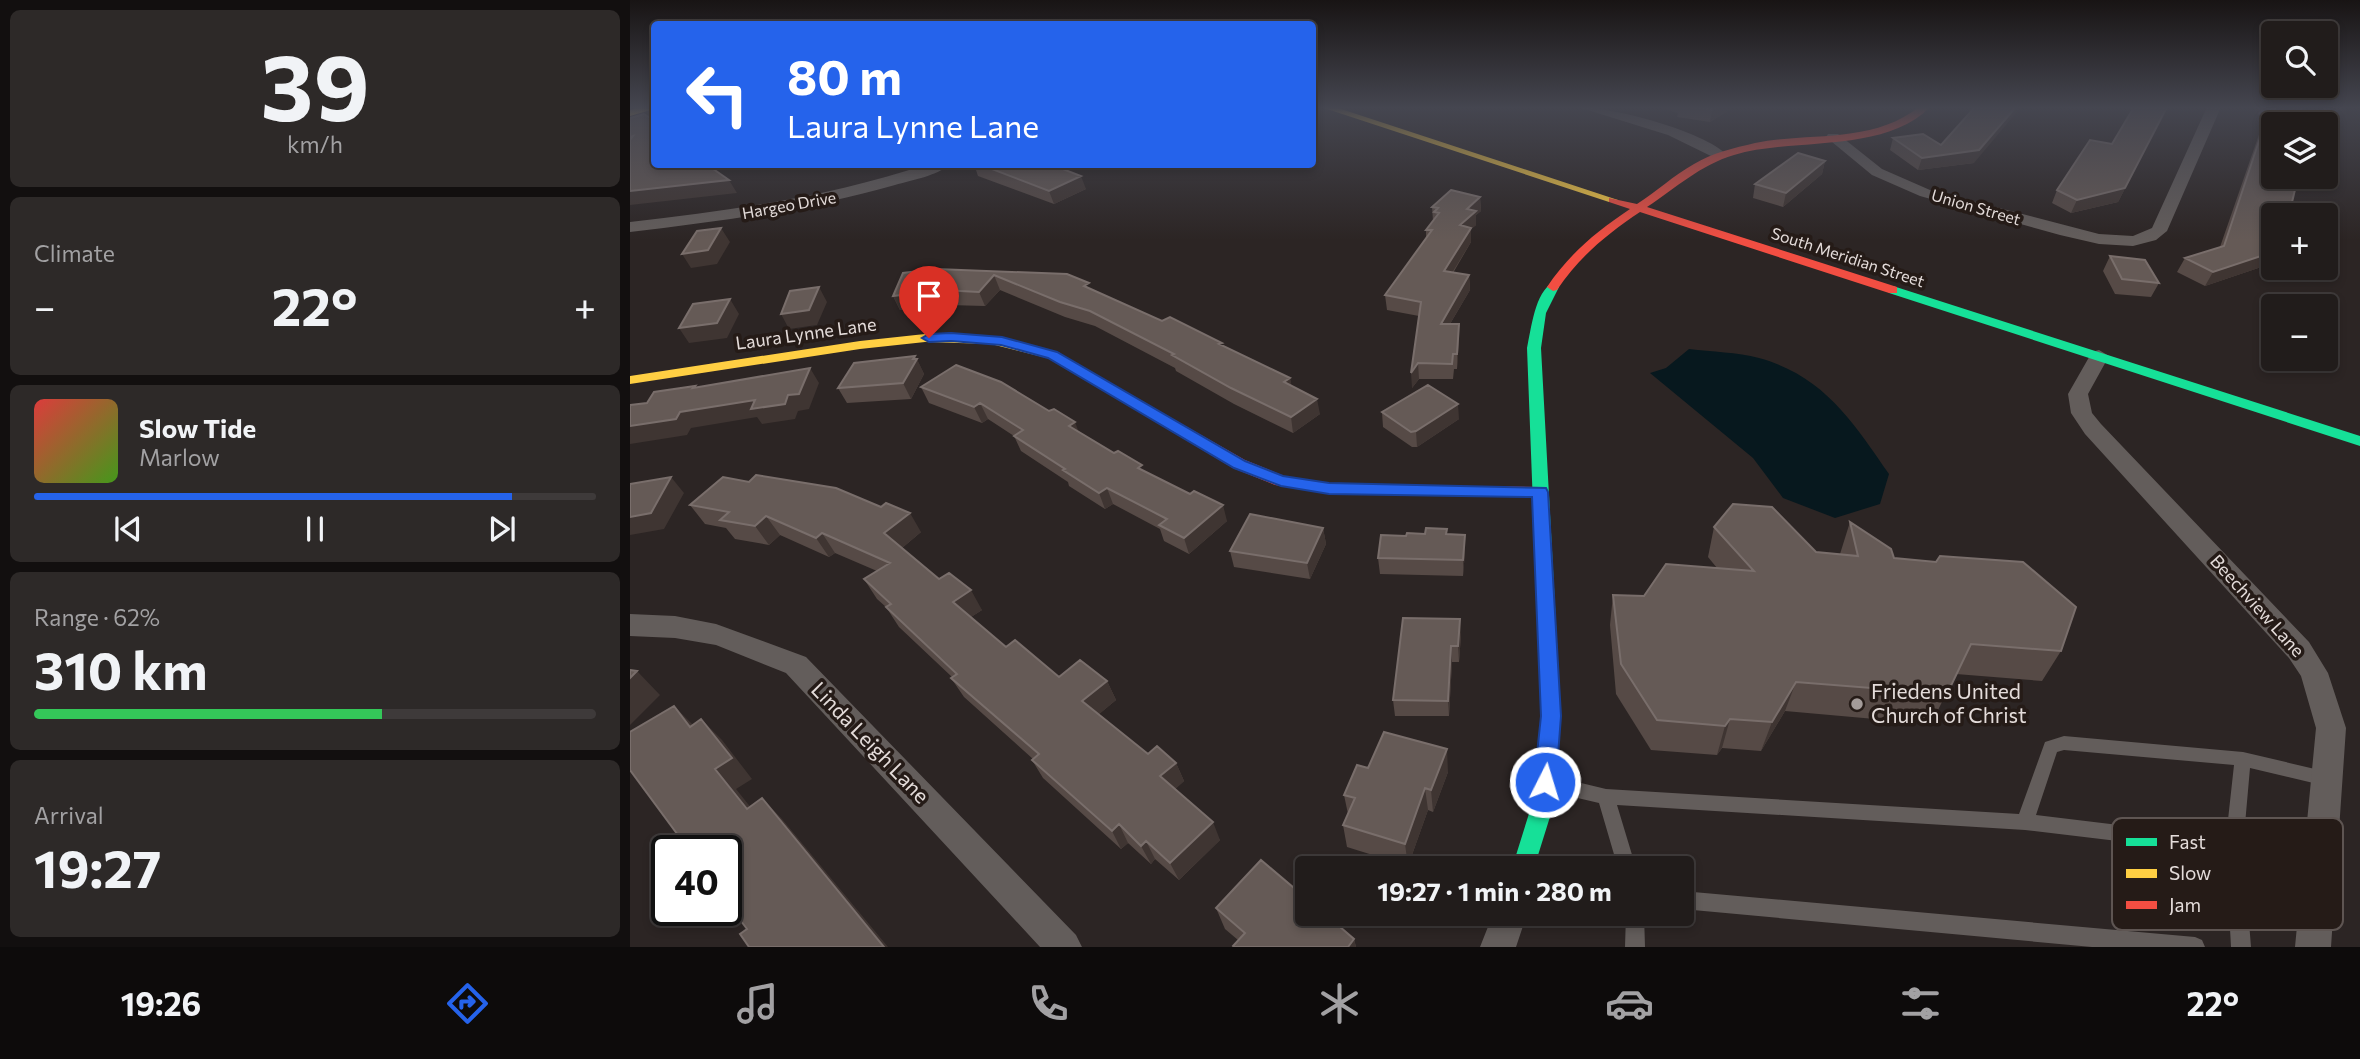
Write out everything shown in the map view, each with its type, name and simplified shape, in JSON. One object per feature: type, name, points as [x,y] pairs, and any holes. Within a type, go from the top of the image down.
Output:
[{"type":"street","name":"South Meridian Street","points":[[1463,151],[2360,441]]},
{"type":"street","points":[[1712,151],[1720,155]]},
{"type":"street","points":[[1527,856],[1543,804],[1551,716],[1534,348],[1540,313],[1563,269],[1593,241],[1704,162],[1736,151]]},
{"type":"street","name":"Union Street","points":[[1850,151],[1877,172],[1925,193],[2066,232],[2099,239],[2133,241],[2150,237],[2159,231],[2194,151]]},
{"type":"street","name":"Hargeo Drive","points":[[630,227],[804,204],[861,191],[931,168]]},
{"type":"street","name":"Laura Lynne Lane","points":[[630,380],[884,341],[951,337],[1002,341],[1053,355],[1239,464],[1281,481],[1329,489],[1540,492]]},
{"type":"street","name":"Beechview Lane","points":[[2099,356],[2078,394],[2082,413],[2102,439],[2299,650],[2314,673],[2331,728],[2324,818]]},
{"type":"street","name":"Linda Leigh Lane","points":[[630,625],[708,631],[744,641],[796,665],[1064,947]]},
{"type":"street","points":[[1498,947],[1506,926]]},
{"type":"lane","points":[[2025,822],[2051,747],[2064,743],[2243,759],[2327,779]]},
{"type":"lane","points":[[2237,818],[2243,759]]},
{"type":"lane","points":[[1545,782],[1606,797],[2025,822],[2112,832]]},
{"type":"lane","points":[[1606,797],[1623,856]]},
{"type":"lane","points":[[1694,901],[2195,947]]},
{"type":"lane","points":[[1635,926],[1635,947]]},
{"type":"shaded area","points":[[1689,349],[1759,358],[1802,376],[1819,389],[1835,403],[1863,436],[1889,474],[1880,504],[1835,518],[1783,498],[1753,458],[1650,373],[1666,368]]},
{"type":"building","points":[[630,151],[651,151],[651,168],[712,168],[729,180],[630,191]]},
{"type":"building","points":[[1912,151],[1970,151],[1922,158]]},
{"type":"building","points":[[2083,151],[2144,151],[2125,188],[2077,200],[2057,190]]},
{"type":"building","points":[[2256,151],[2261,151],[2261,189],[2295,189],[2292,203],[2261,203],[2261,256],[2213,272],[2185,258],[2224,246]]},
{"type":"building","points":[[1798,153],[1825,161],[1786,193],[1755,184]]},
{"type":"building","points":[[989,168],[1060,168],[1081,176],[1049,191]]},
{"type":"building","points":[[1451,190],[1480,197],[1467,209],[1476,211],[1460,225],[1471,228],[1444,271],[1469,275],[1441,324],[1459,324],[1457,354],[1453,354],[1452,364],[1418,363],[1411,373],[1421,302],[1385,295],[1432,230],[1426,230],[1439,213],[1434,212],[1438,208],[1432,207]]},
{"type":"building","points":[[721,228],[708,250],[682,254],[697,231]]},
{"type":"building","points":[[2110,256],[2145,260],[2159,283],[2122,279]]},
{"type":"building","points":[[936,269],[1067,274],[1089,283],[1084,286],[1162,321],[1170,317],[1222,343],[1219,344],[1290,378],[1284,382],[1317,399],[1291,417],[1231,388],[1172,355],[1174,354],[1090,311],[1060,302],[994,275],[979,292],[941,290],[893,296],[903,273]]},
{"type":"building","points":[[819,287],[809,310],[781,314],[790,291]]},
{"type":"building","points":[[730,299],[717,323],[679,328],[693,304]]},
{"type":"building","points":[[915,356],[913,359],[917,359],[903,383],[838,388],[854,363]]},
{"type":"building","points":[[956,365],[1001,382],[1049,411],[1054,409],[1075,422],[1069,426],[1114,453],[1118,451],[1142,465],[1138,468],[1190,494],[1194,491],[1223,505],[1184,538],[1159,525],[1167,519],[1107,488],[1099,493],[1014,436],[1023,430],[980,403],[974,407],[921,387]]},
{"type":"building","points":[[810,368],[799,394],[788,395],[785,404],[751,409],[755,400],[680,412],[676,419],[630,426],[630,405],[647,403],[654,392]]},
{"type":"building","points":[[1428,385],[1458,404],[1411,432],[1382,412]]},
{"type":"building","points":[[756,475],[836,488],[881,507],[886,503],[910,513],[884,533],[939,579],[949,573],[971,590],[953,602],[1006,647],[1015,640],[1059,677],[1080,660],[1107,681],[1082,701],[1148,754],[1157,746],[1176,763],[1160,776],[1213,822],[1170,863],[1146,841],[1141,846],[1119,824],[1112,831],[1032,760],[1039,754],[951,678],[957,674],[886,607],[891,604],[864,579],[890,563],[822,533],[816,538],[766,516],[755,526],[720,520],[729,512],[690,505],[723,477],[749,482]]},
{"type":"building","points":[[671,477],[651,513],[630,517],[630,484]]},
{"type":"building","points":[[1733,504],[1772,507],[1816,552],[1858,556],[1850,522],[1891,549],[1894,558],[1936,562],[1940,556],[2023,562],[2076,607],[2061,651],[1971,644],[1947,694],[1796,682],[1772,722],[1730,719],[1725,726],[1657,720],[1621,664],[1613,595],[1644,596],[1666,564],[1754,571],[1714,527]]},
{"type":"building","points":[[1250,514],[1323,528],[1307,563],[1230,551]]},
{"type":"building","points":[[1426,528],[1447,529],[1446,534],[1465,535],[1463,560],[1378,558],[1381,535],[1425,534]]},
{"type":"building","points":[[1403,618],[1460,619],[1458,646],[1451,646],[1448,701],[1393,700]]},
{"type":"building","points":[[674,706],[690,727],[701,719],[732,758],[715,769],[747,809],[762,798],[884,947],[749,947],[740,934],[747,929],[742,922],[742,835],[678,835],[630,770],[630,732]]},
{"type":"building","points":[[1384,732],[1447,749],[1431,790],[1425,788],[1405,844],[1343,825],[1355,798],[1344,795],[1357,765],[1368,768]]},
{"type":"building","points":[[1261,860],[1295,889],[1295,926],[1339,926],[1354,939],[1348,947],[1234,947],[1245,933],[1216,908]]},
{"type":"traffic: fast","points":[[1527,856],[1543,804],[1551,716],[1534,348],[1540,313],[1553,287]]},
{"type":"traffic: fast","points":[[1893,290],[2360,441]]},
{"type":"traffic: slow","points":[[1462,151],[1613,200]]},
{"type":"traffic: slow","points":[[630,380],[860,345],[925,338],[991,340],[1055,356]]},
{"type":"traffic: jam","points":[[1553,287],[1574,258],[1601,234],[1688,172],[1705,162],[1738,151]]},
{"type":"traffic: jam","points":[[1613,200],[1893,290]]},
{"type":"traffic: jam","points":[[1055,356],[1239,464],[1281,481],[1329,489],[1540,492]]},
{"type":"place","name":"Friedens United Church of Christ","points":[[1857,704]]},
{"type":"route","points":[[929,338],[1002,341],[1053,355],[1239,464],[1281,481],[1329,489],[1540,492],[1551,716],[1545,782]]}]
